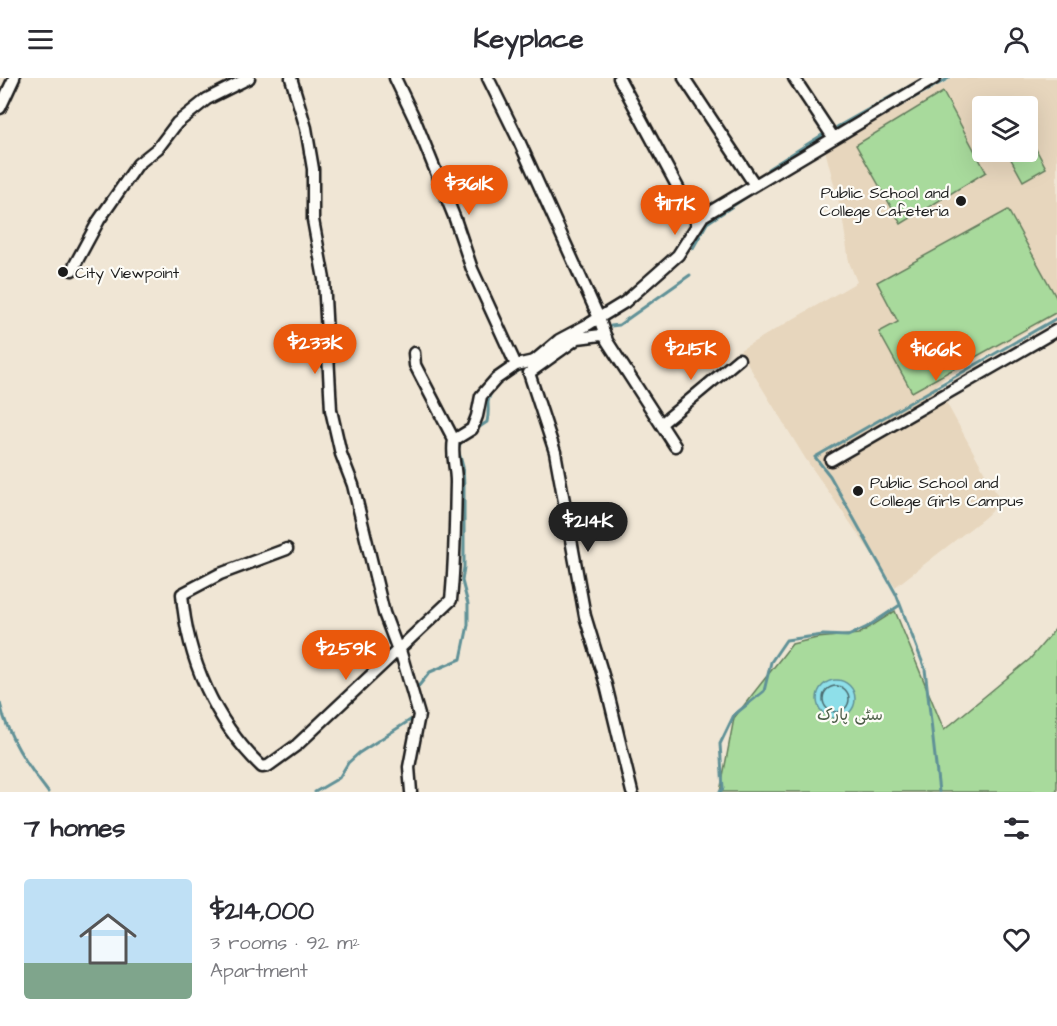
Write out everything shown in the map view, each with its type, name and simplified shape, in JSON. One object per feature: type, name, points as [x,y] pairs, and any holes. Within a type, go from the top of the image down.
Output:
[{"type":"street","points":[[0,108],[14,78]]},
{"type":"street","points":[[72,270],[99,220],[138,164],[158,148],[177,123],[207,99],[249,78]]},
{"type":"street","points":[[291,78],[306,128],[313,169],[313,220],[324,279],[331,410],[341,454],[353,485],[384,613],[400,650],[419,715],[410,767],[411,792]]},
{"type":"street","points":[[395,78],[415,120],[455,219],[472,269],[516,365]]},
{"type":"street","points":[[488,78],[519,141],[606,337],[675,446]]},
{"type":"street","points":[[619,78],[697,223]]},
{"type":"street","points":[[684,78],[754,185]]},
{"type":"street","points":[[794,78],[833,137]]},
{"type":"street","points":[[454,441],[472,429],[481,396],[496,379],[516,365],[534,361],[560,340],[624,302],[678,255],[697,223],[709,212],[935,78]]},
{"type":"street","points":[[831,460],[1057,330]]},
{"type":"street","points":[[606,337],[601,335],[578,338],[529,374],[555,452],[585,616],[606,685],[632,792]]},
{"type":"street","points":[[287,549],[220,574],[182,594],[184,614],[201,680],[246,751],[262,767],[268,766],[297,745],[451,600],[456,496],[456,468],[451,453],[454,441],[416,365],[414,353]]},
{"type":"street","points":[[660,424],[739,359]]},
{"type":"shaded area","points":[[953,78],[1057,78],[1057,314],[936,384],[1001,502],[984,518],[895,587],[805,458],[740,350],[857,282],[849,262],[842,215],[825,150]]},
{"type":"green space","points":[[943,92],[972,146],[972,162],[981,162],[986,172],[901,224],[856,145]]},
{"type":"green space","points":[[1038,153],[1046,168],[1023,181],[1013,162],[1038,162]]},
{"type":"green space","points":[[1008,210],[1057,299],[1057,312],[912,392],[879,332],[898,322],[877,282]]},
{"type":"green space","name":"سٹی پارک","points":[[895,611],[944,730],[1030,659],[1057,627],[1057,792],[720,792],[734,718],[792,644],[817,638],[859,634]]},
{"type":"water","points":[[836,680],[849,686],[855,699],[849,712],[836,718],[823,712],[817,699],[823,686]]},
{"type":"waterway","points":[[837,127],[924,78]]},
{"type":"waterway","points":[[867,124],[949,78]]},
{"type":"waterway","points":[[768,169],[822,135]]},
{"type":"waterway","points":[[693,248],[707,223],[766,184]]},
{"type":"waterway","points":[[611,326],[619,325],[690,275]]},
{"type":"waterway","points":[[939,792],[925,669],[896,594],[830,476],[815,457],[1057,318]]},
{"type":"waterway","points":[[475,430],[487,422],[488,402],[493,390],[502,381],[524,368]]},
{"type":"waterway","points":[[418,695],[417,688],[430,672],[461,659],[468,625],[468,604],[462,581],[464,567],[463,467],[458,449],[461,442],[466,439]]},
{"type":"waterway","points":[[720,792],[723,788],[720,744],[734,715],[764,691],[771,662],[786,640],[823,635],[848,636],[867,627],[900,605]]},
{"type":"waterway","points":[[0,703],[13,739],[48,792]]},
{"type":"waterway","points":[[315,792],[339,778],[348,763],[359,753],[415,717]]},
{"type":"place","name":"Public School and College Cafeteria","points":[[961,201]]},
{"type":"place","name":"City Viewpoint","points":[[63,272]]},
{"type":"place","name":"Public School and College Girls Campus","points":[[858,491]]}]
